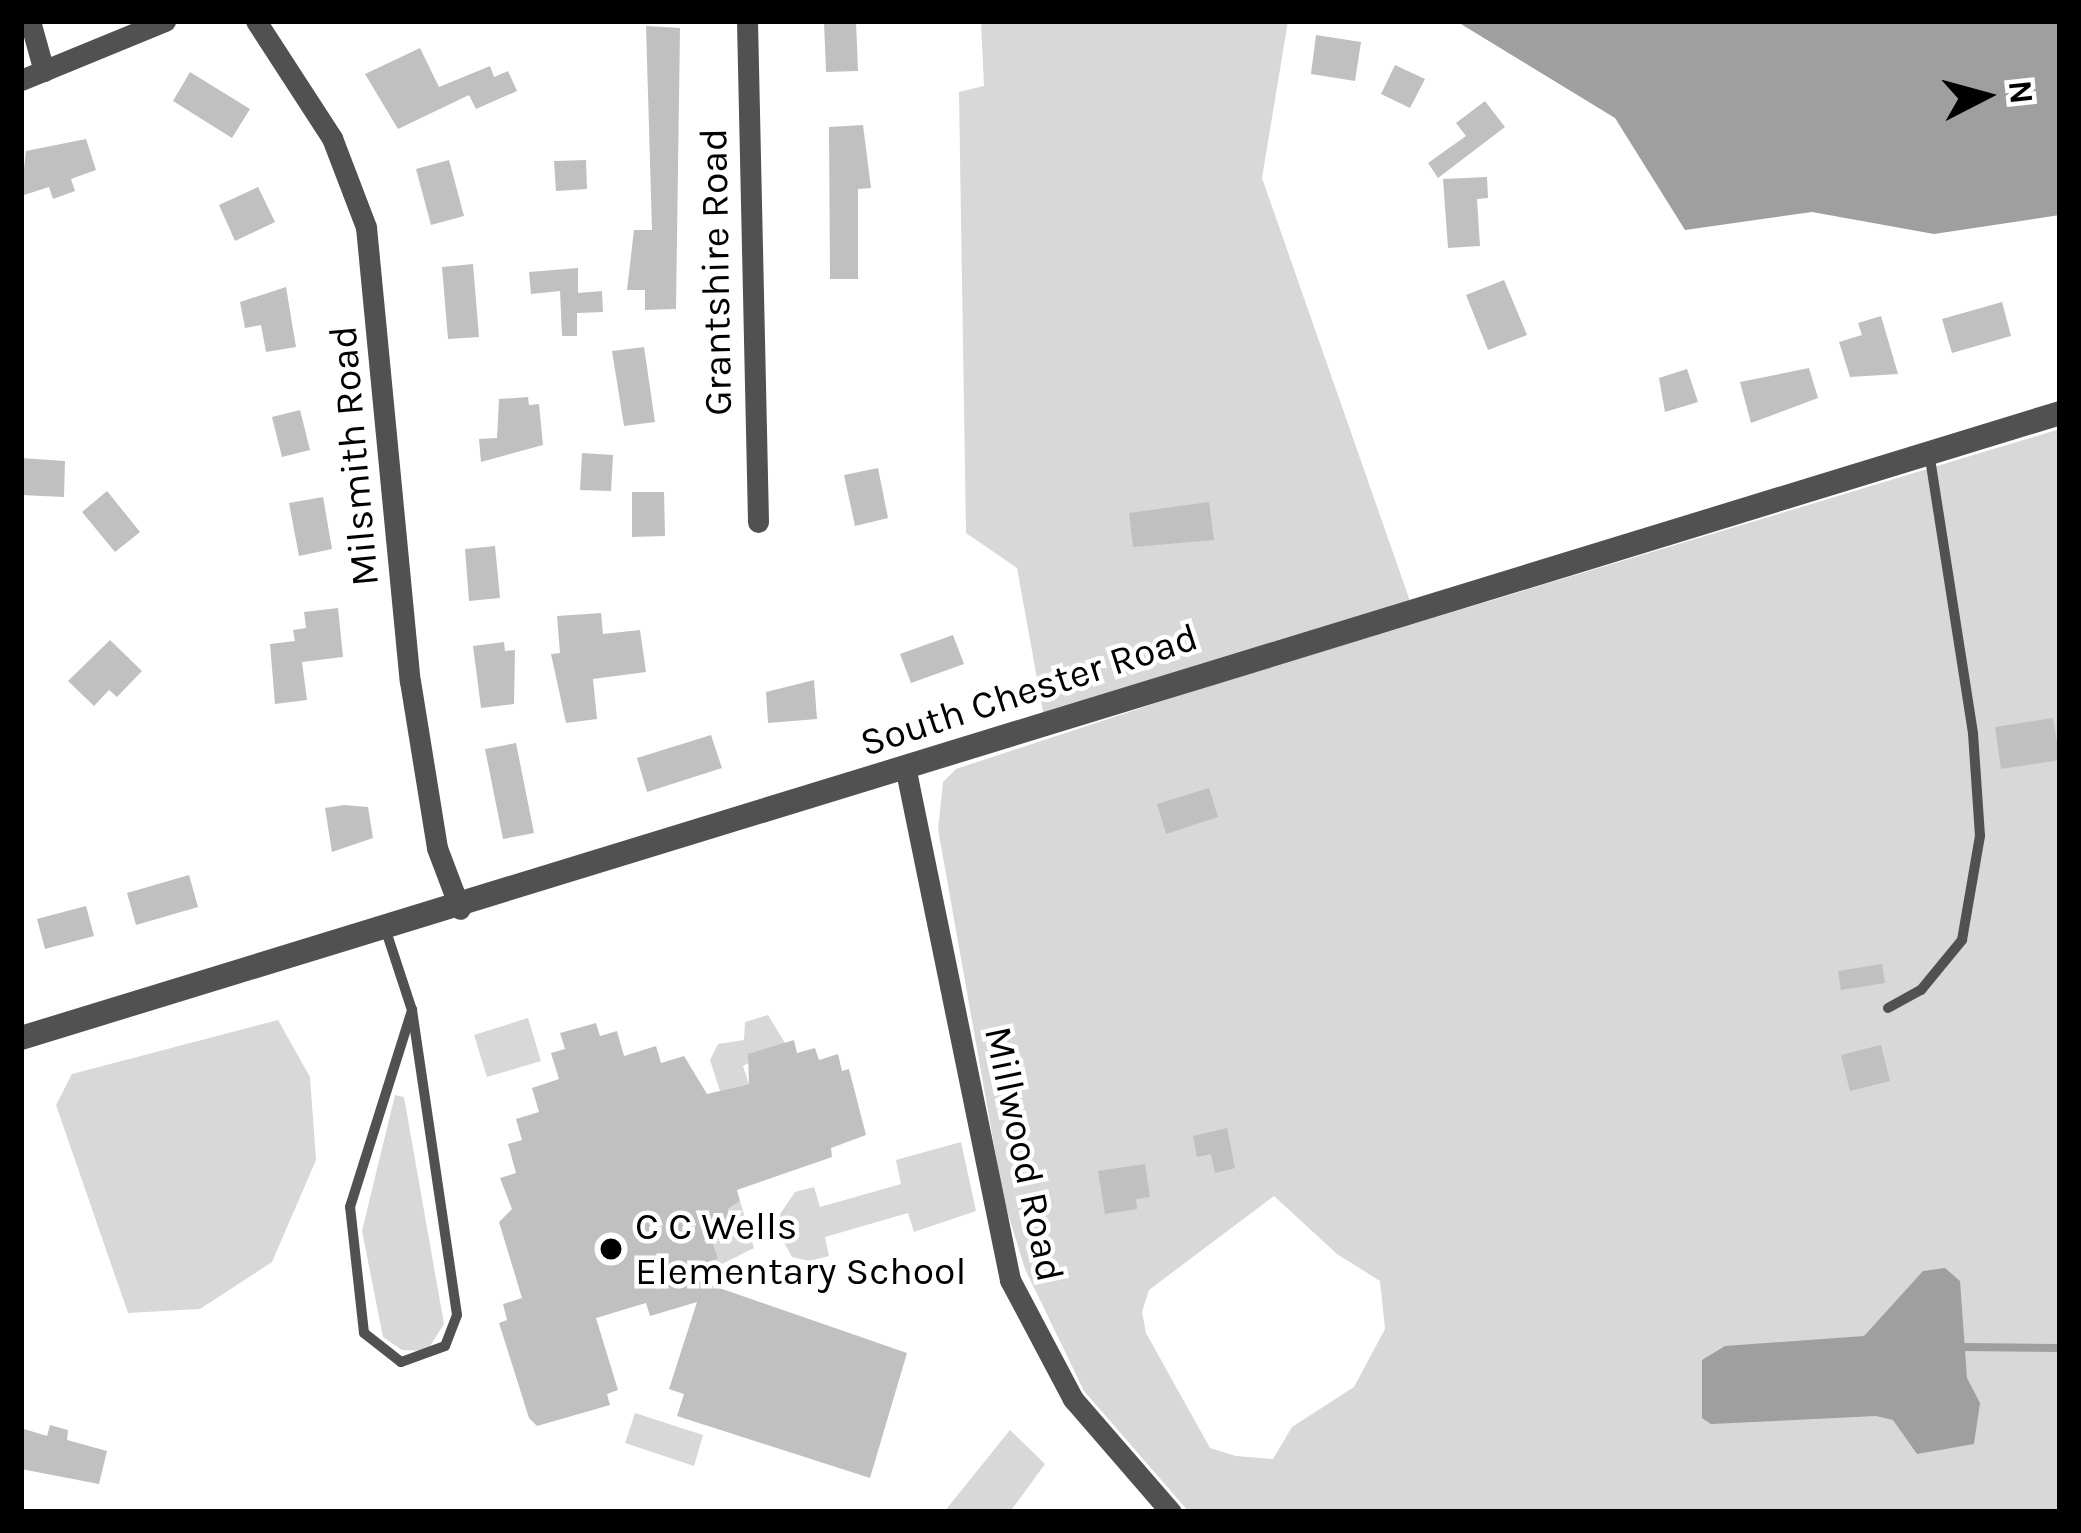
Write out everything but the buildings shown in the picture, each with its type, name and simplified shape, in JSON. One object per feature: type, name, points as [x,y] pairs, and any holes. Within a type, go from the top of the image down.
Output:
[{"type":"street","points":[[30,21],[44,71]]},
{"type":"street","points":[[21,80],[165,21]]},
{"type":"street","name":"Milsmith Road","points":[[256,21],[329,133],[366,227],[410,681],[437,848],[460,909]]},
{"type":"street","name":"Grantshire Road","points":[[747,21],[758,522]]},
{"type":"street","name":"South Chester Road","points":[[21,1038],[460,909],[905,766],[2060,412]]},
{"type":"street","name":"Millwood Road","points":[[905,766],[1010,1280],[1073,1399],[1172,1512]]},
{"type":"lane","points":[[1888,1008],[1921,990],[1962,940],[1980,836],[1973,733],[1928,450]]},
{"type":"lane","points":[[386,931],[412,1010],[457,1315],[445,1346],[401,1362],[371,1345],[362,1324],[350,1207],[412,1010]]},
{"type":"shaded area","points":[[981,21],[1288,21],[1262,178],[1411,604],[1044,717],[1017,568],[966,533],[959,92],[984,86]]},
{"type":"shaded area","points":[[1456,21],[2060,21],[2060,215],[1934,234],[1812,212],[1685,230],[1615,118]]},
{"type":"shaded area","points":[[2060,429],[2060,1512],[1189,1512],[1084,1391],[1025,1269],[1004,1201],[938,829],[943,782],[956,769],[1211,685]],"holes":[[[1274,1196],[1337,1254],[1380,1281],[1385,1329],[1354,1387],[1292,1427],[1273,1459],[1210,1448],[1146,1333],[1142,1312],[1149,1290]]]},
{"type":"shaded area","points":[[768,1015],[785,1043],[743,1066],[749,1084],[720,1091],[710,1060],[718,1044],[744,1040],[745,1022]]},
{"type":"shaded area","points":[[528,1018],[541,1061],[487,1077],[474,1035]]},
{"type":"shaded area","points":[[278,1020],[310,1077],[316,1160],[272,1262],[200,1309],[128,1313],[56,1105],[72,1074]]},
{"type":"shaded area","points":[[395,1095],[404,1097],[444,1324],[427,1351],[402,1350],[383,1337],[362,1231]]},
{"type":"shaded area","points":[[961,1142],[976,1211],[914,1232],[908,1213],[825,1237],[829,1256],[809,1261],[792,1257],[782,1239],[780,1214],[795,1192],[814,1187],[820,1207],[901,1184],[896,1160]]},
{"type":"shaded area","points":[[740,1201],[754,1248],[702,1274],[699,1266],[718,1259],[712,1240],[732,1227],[728,1209]]},
{"type":"shaded area","points":[[1945,1268],[1960,1281],[1967,1378],[1980,1403],[1974,1444],[1917,1454],[1893,1420],[1876,1416],[1711,1424],[1702,1418],[1702,1360],[1725,1346],[1864,1336],[1923,1271]]},
{"type":"shaded area","points":[[635,1413],[703,1435],[694,1466],[625,1443]]},
{"type":"shaded area","points":[[1010,1430],[1045,1464],[1010,1512],[944,1512]]},
{"type":"waterway","points":[[1962,1347],[2060,1348]]},
{"type":"place","name":"C C Wells Elementary School","points":[[611,1249]]}]
